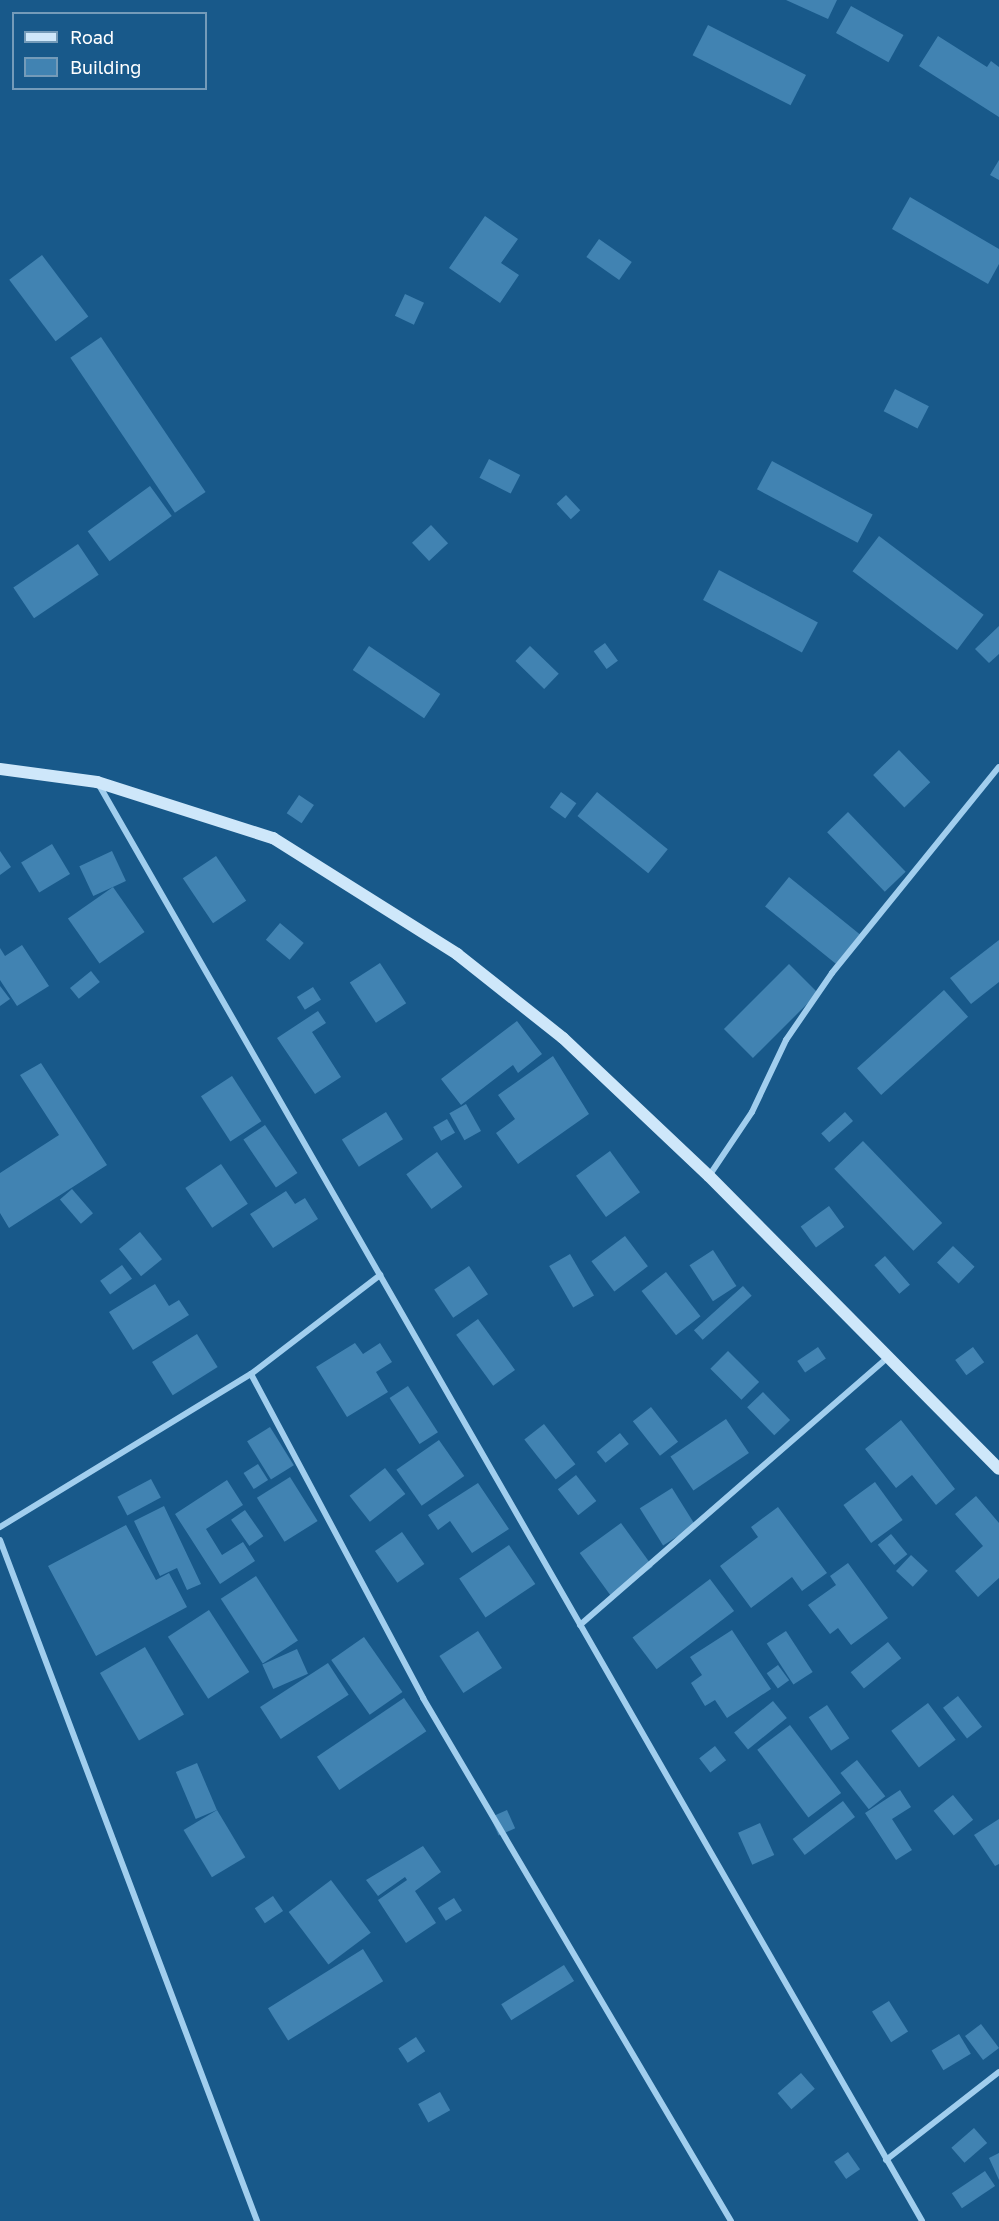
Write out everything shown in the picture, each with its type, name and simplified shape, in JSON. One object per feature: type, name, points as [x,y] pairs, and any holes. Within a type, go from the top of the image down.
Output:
[{"type":"main road","points":[[0,769],[97,782],[273,838],[457,954],[563,1038],[709,1176],[886,1359],[999,1469]]},
{"type":"street","points":[[709,1176],[752,1112],[786,1040],[832,973],[999,767]]},
{"type":"street","points":[[97,782],[922,2221]]},
{"type":"street","points":[[0,1527],[251,1374],[380,1275]]},
{"type":"street","points":[[580,1625],[886,1359]]},
{"type":"street","points":[[251,1374],[423,1698],[731,2221]]},
{"type":"street","points":[[0,1540],[257,2221]]},
{"type":"street","points":[[886,2160],[999,2072]]},
{"type":"building","points":[[786,0],[837,0],[828,19]]},
{"type":"building","points":[[851,6],[903,35],[888,62],[836,33]]},
{"type":"building","points":[[708,25],[806,75],[791,105],[693,55]]},
{"type":"building","points":[[938,36],[987,67],[991,61],[999,67],[999,117],[919,66]]},
{"type":"building","points":[[999,160],[999,180],[990,175]]},
{"type":"building","points":[[910,197],[999,249],[999,264],[988,284],[892,229]]},
{"type":"building","points":[[485,216],[518,239],[501,263],[519,275],[500,303],[449,268]]},
{"type":"building","points":[[599,239],[632,262],[619,280],[586,257]]},
{"type":"building","points":[[42,255],[88,316],[56,341],[9,280]]},
{"type":"building","points":[[405,294],[424,303],[414,325],[395,316]]},
{"type":"building","points":[[101,337],[206,492],[175,513],[70,358]]},
{"type":"building","points":[[895,389],[929,406],[918,429],[884,411]]},
{"type":"building","points":[[489,459],[520,475],[511,494],[479,478]]},
{"type":"building","points":[[772,461],[873,515],[858,543],[757,489]]},
{"type":"building","points":[[150,486],[172,516],[109,561],[88,531]]},
{"type":"building","points":[[566,495],[580,510],[571,519],[556,504]]},
{"type":"building","points":[[431,525],[448,543],[429,561],[412,543]]},
{"type":"building","points":[[879,536],[984,615],[957,650],[853,571]]},
{"type":"building","points":[[78,544],[99,575],[34,618],[13,588]]},
{"type":"building","points":[[719,570],[818,623],[802,653],[703,600]]},
{"type":"building","points":[[999,626],[999,654],[989,663],[975,649]]},
{"type":"building","points":[[605,643],[618,661],[607,669],[594,651]]},
{"type":"building","points":[[369,646],[440,694],[424,718],[353,670]]},
{"type":"building","points":[[530,646],[559,674],[544,689],[515,661]]},
{"type":"building","points":[[899,750],[930,782],[904,807],[873,775]]},
{"type":"building","points":[[561,792],[576,803],[565,819],[550,807]]},
{"type":"building","points":[[597,792],[668,849],[648,873],[577,816]]},
{"type":"building","points":[[299,795],[314,805],[302,823],[287,813]]},
{"type":"building","points":[[848,812],[906,872],[885,892],[827,832]]},
{"type":"building","points":[[52,844],[70,874],[39,893],[21,863]]},
{"type":"building","points":[[0,851],[11,867],[0,875]]},
{"type":"building","points":[[112,851],[126,881],[93,896],[79,866]]},
{"type":"building","points":[[216,856],[246,901],[213,923],[183,878]]},
{"type":"building","points":[[789,877],[860,934],[836,964],[765,907]]},
{"type":"building","points":[[113,887],[145,932],[99,964],[68,919]]},
{"type":"building","points":[[280,923],[304,943],[290,960],[266,940]]},
{"type":"building","points":[[999,940],[999,982],[971,1004],[950,978]]},
{"type":"building","points":[[22,945],[49,986],[17,1006],[0,980],[0,948],[5,956]]},
{"type":"building","points":[[380,963],[406,1003],[376,1023],[350,983]]},
{"type":"building","points":[[789,964],[818,993],[753,1058],[724,1029]]},
{"type":"building","points":[[91,971],[100,982],[79,999],[70,988]]},
{"type":"building","points":[[0,986],[10,999],[0,1006]]},
{"type":"building","points":[[313,987],[321,1000],[305,1010],[297,997]]},
{"type":"building","points":[[944,990],[968,1017],[881,1095],[857,1068]]},
{"type":"building","points":[[318,1011],[326,1023],[312,1032],[341,1077],[315,1094],[277,1038]]},
{"type":"building","points":[[517,1021],[542,1054],[518,1073],[513,1065],[461,1105],[441,1079]]},
{"type":"building","points":[[553,1056],[589,1114],[518,1164],[496,1133],[515,1119],[498,1095]]},
{"type":"building","points":[[41,1063],[107,1165],[9,1228],[0,1213],[0,1173],[59,1135],[20,1075]]},
{"type":"building","points":[[232,1076],[261,1121],[230,1141],[201,1096]]},
{"type":"building","points":[[466,1104],[481,1131],[464,1140],[449,1113]]},
{"type":"building","points":[[386,1112],[403,1139],[359,1167],[342,1140]]},
{"type":"building","points":[[845,1112],[853,1121],[829,1142],[821,1133]]},
{"type":"building","points":[[447,1119],[455,1133],[441,1141],[433,1127]]},
{"type":"building","points":[[265,1125],[297,1173],[276,1188],[243,1140]]},
{"type":"building","points":[[863,1141],[942,1223],[913,1251],[834,1169]]},
{"type":"building","points":[[610,1151],[640,1192],[606,1217],[576,1176]]},
{"type":"building","points":[[437,1152],[462,1187],[432,1209],[406,1174]]},
{"type":"building","points":[[221,1164],[248,1204],[212,1228],[185,1188]]},
{"type":"building","points":[[72,1189],[93,1213],[81,1224],[60,1199]]},
{"type":"building","points":[[286,1191],[295,1204],[305,1198],[318,1219],[273,1248],[250,1214]]},
{"type":"building","points":[[829,1206],[844,1227],[816,1248],[801,1227]]},
{"type":"building","points":[[140,1232],[162,1259],[141,1276],[119,1249]]},
{"type":"building","points":[[625,1236],[648,1266],[614,1292],[591,1261]]},
{"type":"building","points":[[953,1246],[975,1267],[959,1283],[937,1263]]},
{"type":"building","points":[[713,1250],[736,1286],[713,1301],[690,1265]]},
{"type":"building","points":[[570,1254],[594,1296],[573,1308],[549,1266]]},
{"type":"building","points":[[885,1256],[910,1285],[899,1294],[874,1265]]},
{"type":"building","points":[[122,1265],[132,1279],[110,1295],[100,1281]]},
{"type":"building","points":[[469,1266],[488,1294],[453,1318],[434,1289]]},
{"type":"building","points":[[666,1272],[700,1316],[676,1335],[642,1291]]},
{"type":"building","points":[[155,1284],[169,1306],[179,1300],[189,1315],[133,1350],[109,1312]]},
{"type":"building","points":[[743,1286],[752,1296],[703,1340],[694,1330]]},
{"type":"building","points":[[478,1319],[515,1370],[493,1386],[456,1335]]},
{"type":"building","points":[[197,1334],[218,1367],[173,1395],[152,1362]]},
{"type":"building","points":[[355,1343],[363,1354],[380,1343],[392,1362],[376,1372],[388,1392],[347,1417],[316,1367]]},
{"type":"building","points":[[818,1347],[826,1359],[805,1373],[797,1361]]},
{"type":"building","points":[[973,1347],[984,1362],[966,1375],[955,1360]]},
{"type":"building","points":[[728,1351],[759,1382],[741,1400],[710,1369]]},
{"type":"building","points":[[408,1386],[438,1432],[420,1444],[390,1398]]},
{"type":"building","points":[[763,1392],[790,1420],[774,1435],[747,1407]]},
{"type":"building","points":[[651,1407],[678,1442],[660,1456],[633,1421]]},
{"type":"building","points":[[726,1419],[749,1453],[693,1490],[670,1456]]},
{"type":"building","points":[[901,1420],[955,1489],[936,1505],[912,1475],[896,1488],[865,1449]]},
{"type":"building","points":[[544,1424],[575,1464],[556,1480],[524,1439]]},
{"type":"building","points":[[270,1427],[294,1465],[271,1479],[247,1441]]},
{"type":"building","points":[[620,1433],[629,1444],[605,1463],[597,1452]]},
{"type":"building","points":[[439,1440],[464,1476],[422,1506],[396,1470]]},
{"type":"building","points":[[258,1464],[268,1480],[254,1489],[244,1473]]},
{"type":"building","points":[[385,1468],[405,1494],[370,1522],[350,1496]]},
{"type":"building","points":[[576,1475],[596,1501],[578,1515],[558,1489]]},
{"type":"building","points":[[290,1477],[318,1521],[284,1542],[257,1498]]},
{"type":"building","points":[[151,1479],[161,1498],[127,1515],[117,1497]]},
{"type":"building","points":[[227,1480],[243,1505],[206,1529],[222,1555],[243,1542],[255,1561],[220,1584],[175,1514]]},
{"type":"building","points":[[875,1482],[903,1520],[871,1543],[843,1505]]},
{"type":"building","points":[[478,1483],[509,1529],[472,1553],[450,1521],[438,1530],[428,1515]]},
{"type":"building","points":[[672,1488],[695,1525],[663,1545],[640,1508]]},
{"type":"building","points":[[976,1496],[999,1523],[999,1578],[978,1597],[955,1571],[983,1546],[955,1514]]},
{"type":"building","points":[[164,1506],[201,1584],[187,1590],[177,1568],[160,1576],[134,1521]]},
{"type":"building","points":[[778,1507],[827,1573],[802,1591],[792,1577],[751,1608],[720,1566],[758,1537],[751,1527]]},
{"type":"building","points":[[245,1510],[263,1536],[249,1546],[231,1520]]},
{"type":"building","points":[[621,1523],[653,1567],[611,1597],[580,1553]]},
{"type":"building","points":[[126,1525],[156,1580],[169,1573],[187,1607],[96,1656],[48,1566]]},
{"type":"building","points":[[402,1532],[424,1564],[397,1583],[375,1551]]},
{"type":"building","points":[[891,1534],[907,1554],[894,1565],[878,1545]]},
{"type":"building","points":[[509,1545],[535,1584],[486,1618],[459,1579]]},
{"type":"building","points":[[911,1555],[928,1571],[913,1587],[896,1571]]},
{"type":"building","points":[[848,1563],[888,1618],[851,1645],[838,1628],[830,1634],[808,1605],[836,1585],[830,1576]]},
{"type":"building","points":[[256,1576],[298,1641],[263,1663],[221,1599]]},
{"type":"building","points":[[710,1579],[734,1611],[657,1669],[633,1637]]},
{"type":"building","points":[[209,1610],[249,1672],[208,1699],[168,1637]]},
{"type":"building","points":[[732,1630],[771,1689],[727,1718],[715,1700],[705,1706],[691,1683],[702,1675],[690,1657]]},
{"type":"building","points":[[478,1631],[502,1668],[463,1693],[439,1656]]},
{"type":"building","points":[[786,1631],[813,1672],[793,1685],[767,1644]]},
{"type":"building","points":[[364,1637],[402,1692],[370,1715],[331,1660]]},
{"type":"building","points":[[888,1642],[901,1658],[864,1689],[851,1672]]},
{"type":"building","points":[[145,1647],[184,1715],[139,1741],[100,1673]]},
{"type":"building","points":[[297,1649],[308,1674],[273,1689],[262,1664]]},
{"type":"building","points":[[328,1663],[349,1695],[281,1739],[260,1707]]},
{"type":"building","points":[[778,1665],[789,1680],[778,1689],[767,1673]]},
{"type":"building","points":[[958,1696],[982,1727],[967,1738],[943,1708]]},
{"type":"building","points":[[404,1698],[426,1731],[339,1790],[317,1757]]},
{"type":"building","points":[[773,1701],[787,1718],[748,1750],[734,1732]]},
{"type":"building","points":[[928,1703],[956,1740],[919,1767],[891,1731]]},
{"type":"building","points":[[827,1705],[849,1738],[831,1750],[809,1717]]},
{"type":"building","points":[[790,1725],[841,1793],[808,1818],[757,1750]]},
{"type":"building","points":[[715,1746],[726,1760],[710,1772],[699,1758]]},
{"type":"building","points":[[857,1760],[885,1796],[869,1809],[840,1773]]},
{"type":"building","points":[[197,1763],[217,1810],[196,1819],[176,1772]]},
{"type":"building","points":[[900,1790],[911,1807],[892,1819],[912,1850],[896,1860],[865,1813]]},
{"type":"building","points":[[953,1795],[973,1820],[954,1836],[934,1811]]},
{"type":"building","points":[[843,1801],[855,1817],[805,1855],[793,1839]]},
{"type":"building","points":[[217,1810],[245,1857],[212,1877],[184,1830]]},
{"type":"building","points":[[507,1810],[515,1828],[499,1836],[491,1817]]},
{"type":"building","points":[[999,1819],[999,1864],[995,1866],[974,1835]]},
{"type":"building","points":[[760,1823],[774,1855],[752,1865],[738,1833]]},
{"type":"building","points":[[423,1846],[441,1872],[415,1891],[436,1923],[406,1943],[378,1900],[407,1880],[405,1877],[378,1896],[366,1880]]},
{"type":"building","points":[[331,1880],[371,1933],[328,1965],[289,1912]]},
{"type":"building","points":[[273,1896],[283,1911],[265,1923],[255,1908]]},
{"type":"building","points":[[454,1898],[462,1911],[446,1921],[438,1908]]},
{"type":"building","points":[[363,1949],[383,1981],[288,2041],[268,2008]]},
{"type":"building","points":[[564,1965],[574,1981],[511,2020],[501,2004]]},
{"type":"building","points":[[889,2001],[908,2032],[891,2042],[872,2012]]},
{"type":"building","points":[[981,2024],[999,2048],[983,2060],[965,2036]]},
{"type":"building","points":[[959,2034],[971,2054],[943,2070],[932,2050]]},
{"type":"building","points":[[416,2037],[425,2051],[408,2063],[398,2048]]},
{"type":"building","points":[[801,2073],[815,2089],[791,2109],[778,2093]]},
{"type":"building","points":[[440,2092],[450,2110],[428,2122],[418,2104]]},
{"type":"building","points":[[974,2128],[987,2143],[964,2163],[951,2148]]},
{"type":"building","points":[[848,2152],[860,2169],[846,2179],[834,2162]]},
{"type":"building","points":[[999,2153],[999,2180],[989,2158]]},
{"type":"building","points":[[985,2171],[995,2186],[962,2208],[952,2193]]}]
